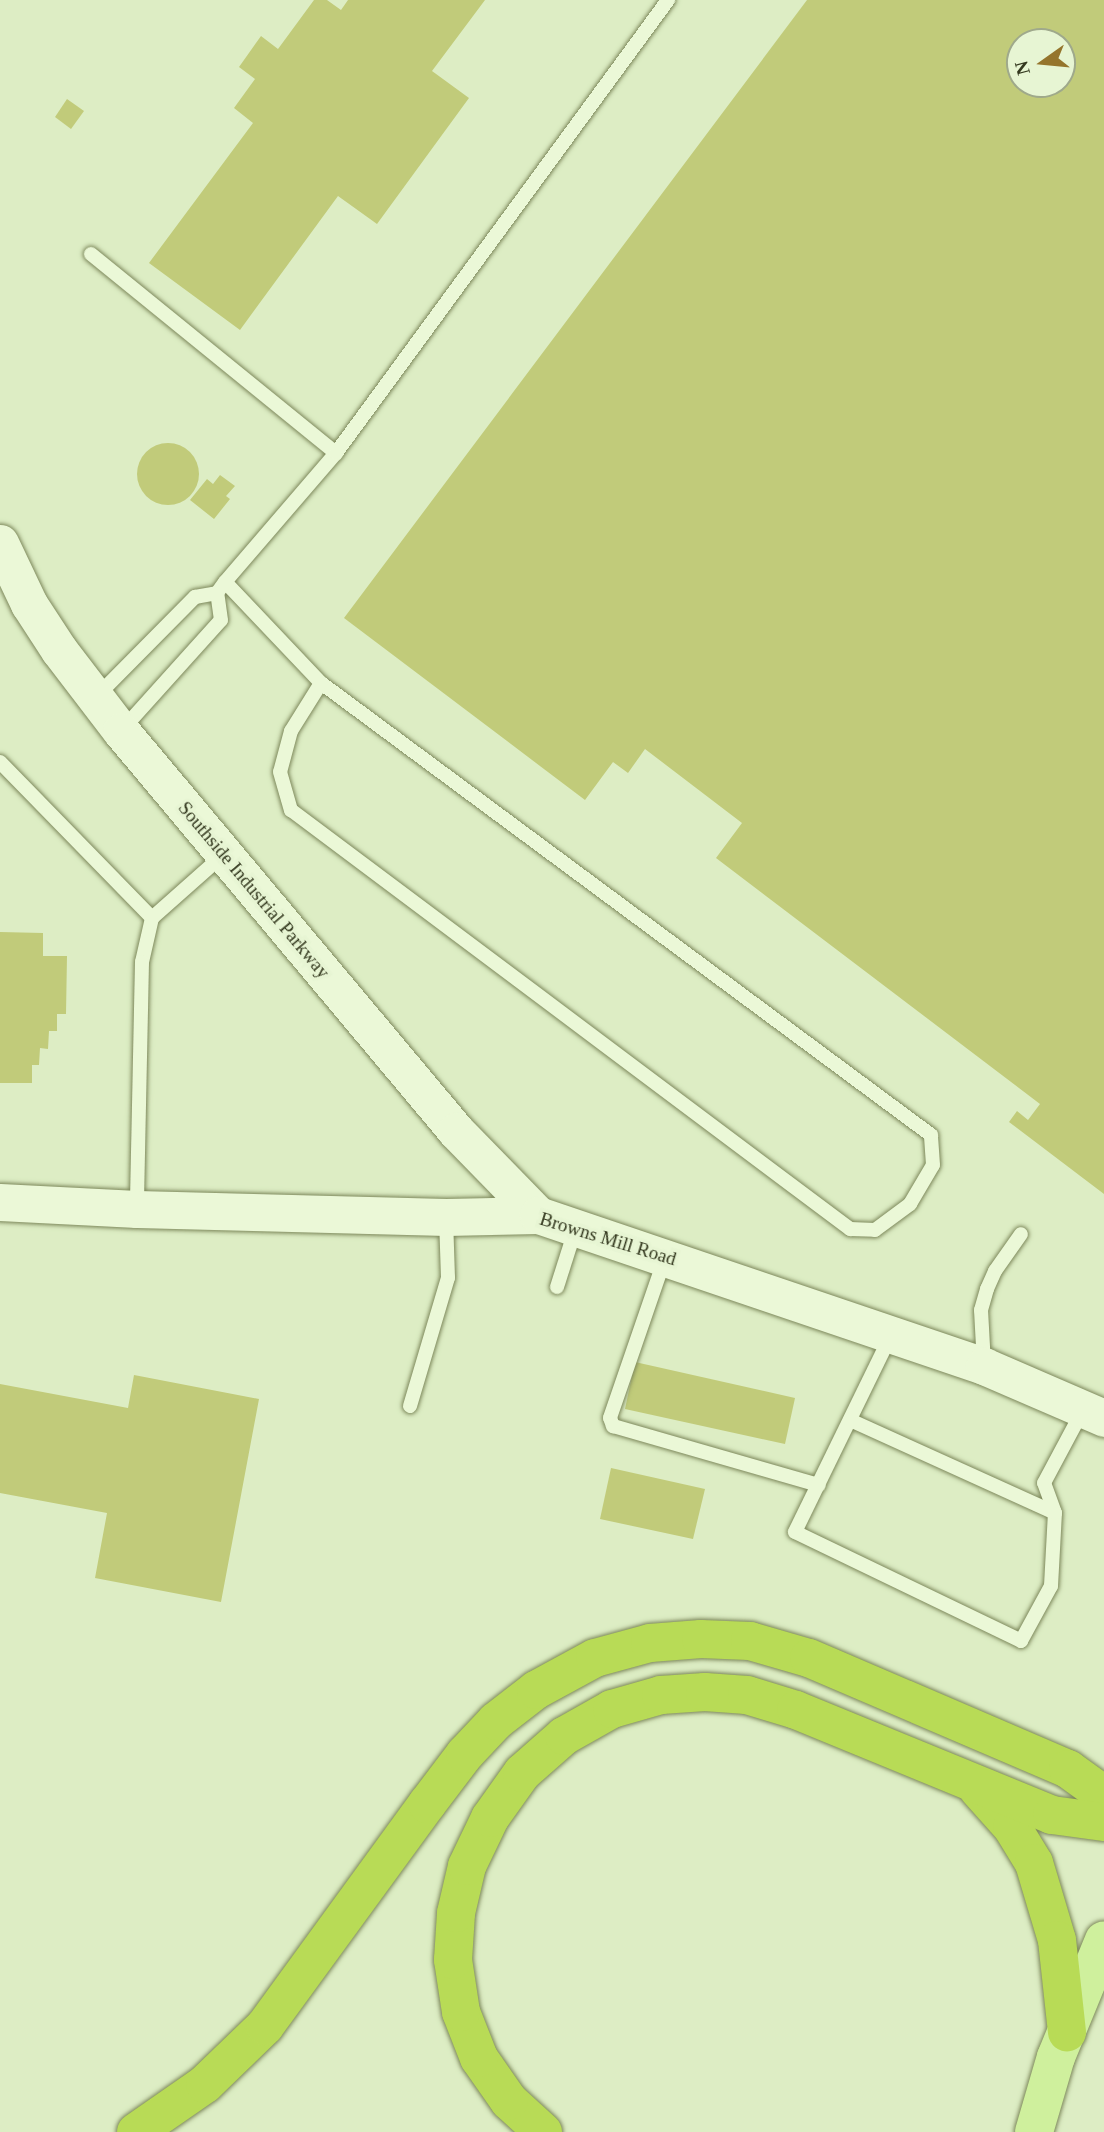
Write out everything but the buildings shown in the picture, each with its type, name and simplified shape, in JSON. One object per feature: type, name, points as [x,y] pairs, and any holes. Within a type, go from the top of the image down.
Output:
[{"type":"highway","points":[[136,2132],[205,2084],[265,2026],[427,1804],[496,1721],[536,1690],[595,1658],[650,1643],[701,1639],[762,1644],[809,1658],[1068,1769],[1104,1795]]},
{"type":"highway","points":[[543,2132],[509,2101],[479,2058],[461,2012],[454,1948],[456,1913],[467,1866],[490,1818],[522,1773],[564,1736],[612,1709],[661,1695],[705,1692],[747,1695],[796,1710],[1052,1815],[1104,1822]]},
{"type":"highway","points":[[968,1782],[983,1794],[1012,1827],[1034,1863],[1057,1940],[1061,2044]]},
{"type":"main road","points":[[1034,2132],[1061,2044],[1104,1940]]},
{"type":"street","name":"Southside Industrial Parkway","points":[[0,543],[29,604],[95,699],[456,1131],[538,1215]]},
{"type":"street","name":"Browns Mill Road","points":[[0,1202],[137,1209],[446,1217],[538,1215],[666,1256],[984,1366],[1094,1413]]},
{"type":"lane","points":[[95,699],[195,597],[221,587],[336,453],[668,0]]},
{"type":"lane","points":[[91,254],[336,453]]},
{"type":"lane","points":[[221,587],[321,682],[931,1135],[933,1165],[910,1204],[875,1230],[850,1228],[291,810],[280,772],[291,731],[321,682]]},
{"type":"lane","points":[[121,731],[221,620],[221,587]]},
{"type":"lane","points":[[0,762],[152,918]]},
{"type":"lane","points":[[137,1209],[142,962],[152,918],[223,855]]},
{"type":"lane","points":[[410,1406],[448,1278],[446,1217]]},
{"type":"lane","points":[[557,1287],[577,1226]]},
{"type":"lane","points":[[984,1366],[980,1339],[984,1300],[995,1271],[1021,1234]]},
{"type":"lane","points":[[666,1256],[610,1418],[613,1426],[819,1485]]},
{"type":"lane","points":[[892,1334],[795,1532],[1021,1641],[1051,1586],[1055,1513],[1044,1483],[1094,1413]]},
{"type":"lane","points":[[850,1420],[1055,1513]]}]
